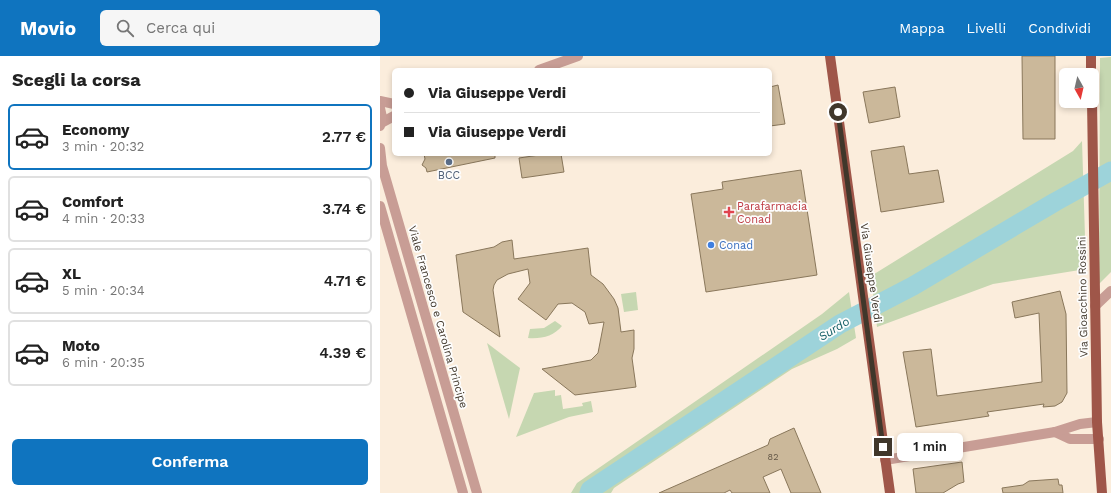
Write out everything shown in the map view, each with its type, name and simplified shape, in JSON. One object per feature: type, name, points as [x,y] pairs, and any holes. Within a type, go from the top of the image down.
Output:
[{"type":"main road","name":"Via Giuseppe Verdi","points":[[830,56],[890,493]]},
{"type":"main road","points":[[1091,57],[1091,68]]},
{"type":"main road","name":"Via Gioacchino Rossini","points":[[1092,108],[1094,270],[1098,422],[1102,493]]},
{"type":"street","points":[[545,68],[578,56]]},
{"type":"street","points":[[380,101],[392,104]]},
{"type":"street","points":[[380,108],[382,117],[381,125]]},
{"type":"street","points":[[381,125],[392,117]]},
{"type":"street","name":"Viale Francesco e Carolina Principe","points":[[380,148],[384,173],[477,493]]},
{"type":"street","points":[[380,206],[463,493]]},
{"type":"street","points":[[1095,306],[1111,291]]},
{"type":"street","points":[[885,460],[1055,432],[1080,424],[1098,422]]},
{"type":"street","points":[[1055,432],[1070,439],[1099,439]]},
{"type":"green space","points":[[1111,57],[1111,272],[1099,284],[1100,58]]},
{"type":"green space","points":[[1082,141],[1086,269],[993,284],[877,327],[871,276],[1073,151]]},
{"type":"green space","points":[[636,292],[638,310],[624,312],[621,294]]},
{"type":"green space","points":[[849,292],[856,338],[837,349],[792,369],[614,488],[611,493],[571,493],[577,483],[822,314]]},
{"type":"green space","points":[[555,321],[562,326],[555,332],[543,337],[528,338],[530,329],[544,328]]},
{"type":"green space","points":[[487,343],[520,368],[509,419]]},
{"type":"green space","points":[[555,390],[555,396],[561,395],[563,409],[583,406],[582,403],[591,401],[593,412],[569,417],[516,437],[534,393]]},
{"type":"building","points":[[1022,56],[1055,56],[1055,139],[1023,139]]},
{"type":"building","points":[[778,85],[785,124],[772,126],[772,86]]},
{"type":"building","points":[[895,87],[900,117],[869,123],[863,92]]},
{"type":"building","points":[[904,146],[909,174],[938,170],[944,202],[881,212],[871,151]]},
{"type":"building","name":"BCC","points":[[424,156],[495,156],[495,158],[427,172],[426,168],[422,165],[425,159]]},
{"type":"building","points":[[532,156],[561,156],[564,172],[522,178],[519,158]]},
{"type":"building","points":[[801,170],[817,275],[706,292],[691,194],[723,189],[722,182]]},
{"type":"building","points":[[512,240],[514,259],[588,248],[591,275],[603,284],[614,299],[618,308],[621,332],[634,330],[634,349],[632,358],[636,387],[575,395],[542,369],[591,360],[598,353],[604,322],[589,324],[585,312],[572,303],[558,304],[546,320],[518,299],[530,283],[528,269],[508,274],[497,280],[494,285],[493,290],[500,337],[463,312],[456,255],[494,247],[502,242]]},
{"type":"building","points":[[1060,291],[1066,314],[1067,393],[1062,402],[1055,406],[1043,407],[1044,404],[987,412],[989,416],[916,427],[903,352],[931,349],[937,396],[1042,382],[1039,313],[1015,318],[1012,302]]},
{"type":"building","points":[[794,428],[821,493],[791,493],[781,469],[763,477],[770,493],[732,493],[730,490],[724,493],[659,493],[768,445],[770,439]]},
{"type":"building","points":[[962,462],[964,482],[943,493],[916,493],[913,469]]},
{"type":"building","points":[[1058,479],[1059,485],[1062,485],[1063,493],[1003,493],[1002,488],[1023,485],[1029,481]]},
{"type":"waterway","name":"Surdo","points":[[589,493],[590,490],[840,324],[913,286],[1055,202],[1111,171]]},
{"type":"place","name":"BCC","points":[[449,162]]},
{"type":"place","name":"Parafarmacia Conad","points":[[729,212]]},
{"type":"place","name":"Conad","points":[[711,245]]},
{"type":"route","points":[[838,112],[883,447]]}]
